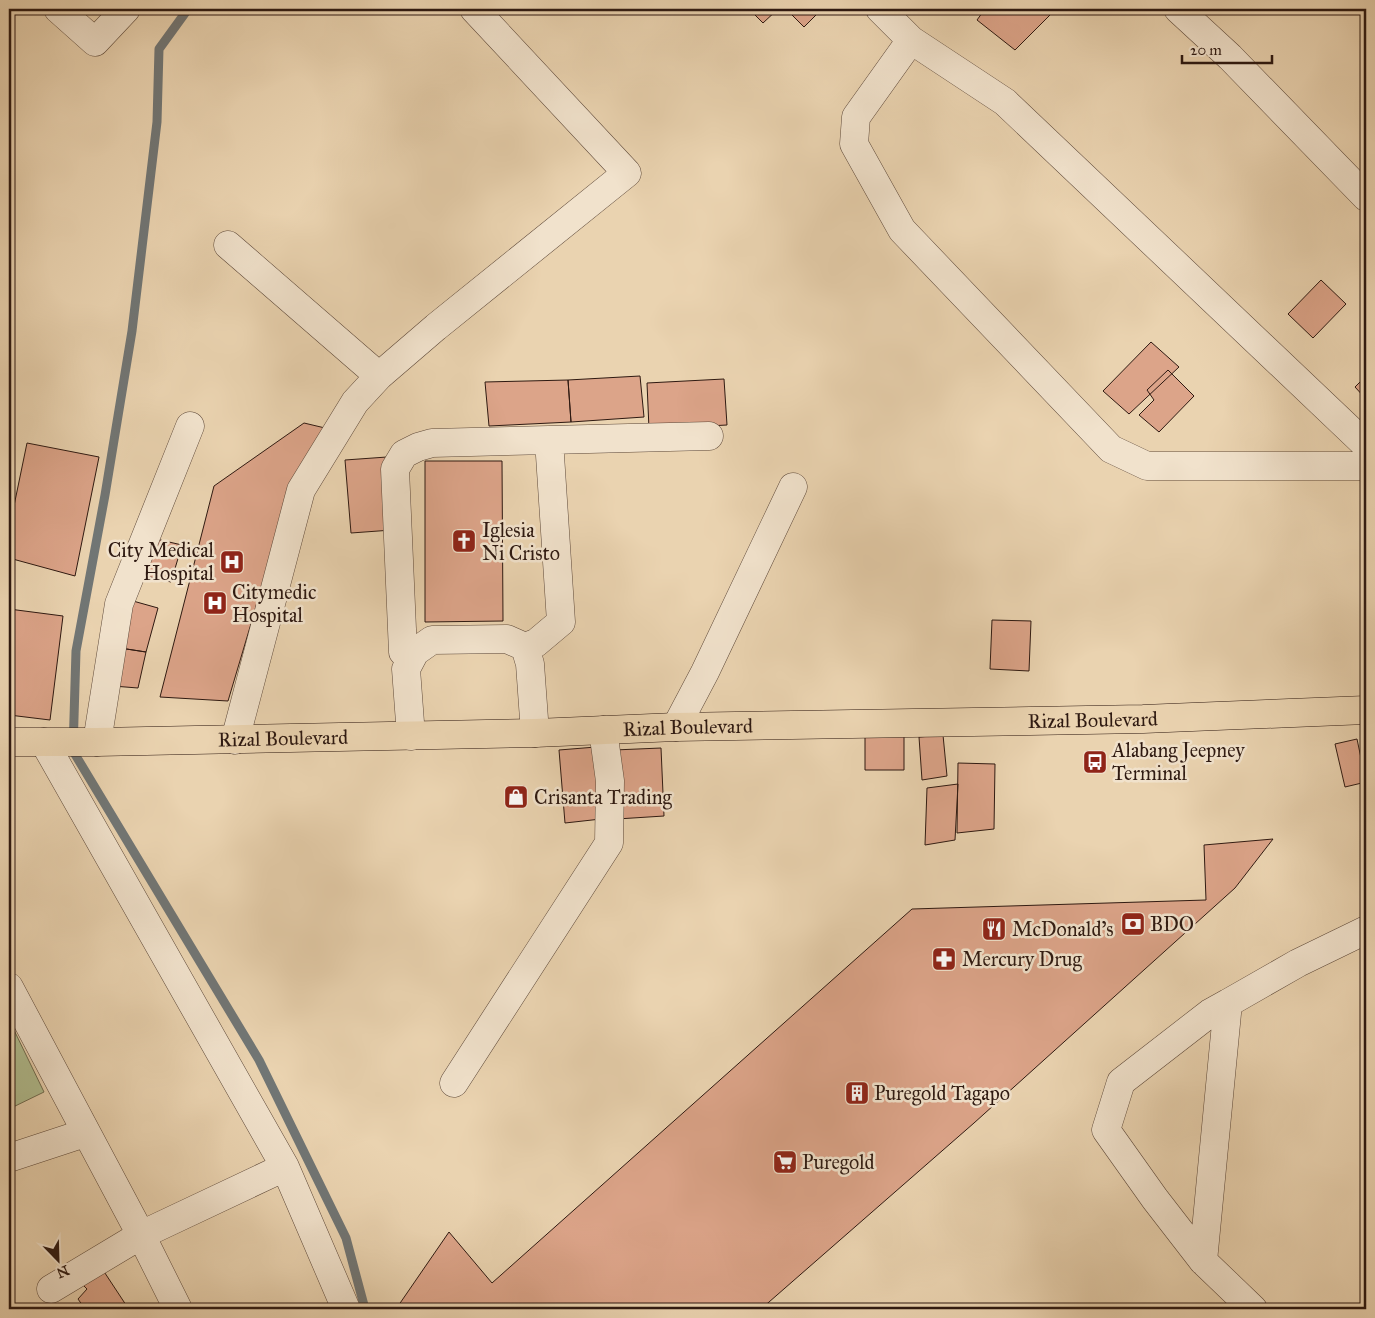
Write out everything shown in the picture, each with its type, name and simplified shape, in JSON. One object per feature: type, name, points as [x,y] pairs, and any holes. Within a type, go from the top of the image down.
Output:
[{"type":"main road","name":"Rizal Boulevard","points":[[9,742],[535,734],[676,726],[1143,719],[1366,710]]},
{"type":"street","points":[[58,9],[95,42],[126,9]]},
{"type":"street","points":[[235,740],[301,490],[355,402],[379,376],[436,327],[627,173],[474,9]]},
{"type":"street","points":[[880,9],[911,40],[1006,102],[1366,445]]},
{"type":"street","points":[[1178,9],[1230,57],[1366,197]]},
{"type":"street","points":[[911,40],[856,117],[854,144],[902,230],[1111,449],[1147,466],[1366,466]]},
{"type":"street","points":[[228,246],[379,376]]},
{"type":"street","points":[[91,742],[119,604],[190,426]]},
{"type":"street","points":[[415,652],[403,652],[395,469],[404,454],[432,443],[709,436]]},
{"type":"street","points":[[411,736],[406,669],[415,652],[432,640],[507,638],[525,647],[536,643],[561,622],[549,440]]},
{"type":"street","points":[[676,726],[793,487]]},
{"type":"street","points":[[525,647],[530,664],[535,734]]},
{"type":"street","points":[[454,1083],[609,843],[610,782],[603,730]]},
{"type":"street","points":[[50,742],[285,1167],[346,1309]]},
{"type":"street","points":[[1253,1309],[1203,1261],[1106,1130],[1121,1082],[1210,1013],[1298,963],[1366,930]]},
{"type":"street","points":[[9,987],[85,1133],[141,1235],[178,1309]]},
{"type":"street","points":[[1203,1261],[1228,1003]]},
{"type":"street","points":[[9,1158],[85,1133]]},
{"type":"street","points":[[51,1289],[141,1235],[285,1167]]},
{"type":"green space","points":[[13,1028],[44,1092],[9,1109],[9,1031]]},
{"type":"building","points":[[749,9],[778,9],[763,23]]},
{"type":"building","points":[[786,9],[822,9],[804,27]]},
{"type":"building","points":[[985,9],[1050,9],[1054,11],[1015,50],[977,20]]},
{"type":"building","points":[[1321,280],[1346,304],[1313,338],[1288,314]]},
{"type":"building","points":[[1151,342],[1179,367],[1129,414],[1103,391]]},
{"type":"building","points":[[1168,370],[1194,396],[1159,432],[1139,415],[1154,400],[1147,390]]},
{"type":"building","points":[[640,376],[644,417],[571,422],[568,380]]},
{"type":"building","points":[[1366,376],[1366,399],[1355,387]]},
{"type":"building","points":[[724,379],[727,425],[649,429],[647,383]]},
{"type":"building","points":[[568,380],[571,422],[489,426],[485,382]]},
{"type":"building","name":"Citymedic Hospital","points":[[304,423],[325,428],[292,486],[228,701],[160,697],[214,486]]},
{"type":"building","points":[[27,443],[99,457],[75,576],[9,558],[9,530]]},
{"type":"building","points":[[387,457],[392,530],[351,533],[345,460]]},
{"type":"building","name":"Iglesia Ni Cristo","points":[[425,461],[502,461],[503,621],[425,622]]},
{"type":"building","points":[[156,539],[182,545],[171,582],[142,575]]},
{"type":"building","points":[[133,601],[158,608],[146,652],[120,648]]},
{"type":"building","points":[[9,609],[63,616],[50,720],[9,715]]},
{"type":"building","points":[[992,620],[1031,621],[1029,671],[990,669]]},
{"type":"building","points":[[120,648],[146,652],[138,688],[113,686]]},
{"type":"building","points":[[865,732],[904,732],[904,770],[865,770]]},
{"type":"building","points":[[943,735],[947,776],[922,780],[919,737]]},
{"type":"building","points":[[1357,739],[1366,782],[1345,787],[1335,744]]},
{"type":"building","points":[[596,747],[601,819],[565,823],[559,750]]},
{"type":"building","points":[[661,748],[664,816],[617,819],[614,750]]},
{"type":"building","points":[[958,763],[995,764],[994,829],[957,833]]},
{"type":"building","points":[[958,784],[955,840],[925,845],[927,788]]},
{"type":"building","name":"Puregold Tagapo","points":[[1273,839],[1235,888],[974,1123],[761,1309],[396,1309],[449,1232],[492,1283],[912,909],[1206,900],[1204,845]]},
{"type":"building","points":[[99,1264],[128,1308],[85,1309],[78,1299],[87,1289],[75,1277]]},
{"type":"waterway","points":[[188,9],[159,49],[157,122],[132,331],[105,495],[76,651],[73,751],[259,1060],[346,1238],[365,1309]]},
{"type":"place","name":"Iglesia Ni Cristo","points":[[464,541]]},
{"type":"place","name":"City Medical Hospital","points":[[232,562]]},
{"type":"place","name":"Citymedic Hospital","points":[[215,603]]},
{"type":"place","name":"Alabang Jeepney Terminal","points":[[1095,762]]},
{"type":"place","name":"Crisanta Trading","points":[[516,797]]},
{"type":"place","name":"BDO","points":[[1133,924]]},
{"type":"place","name":"McDonald's","points":[[994,929]]},
{"type":"place","name":"Mercury Drug","points":[[944,959]]},
{"type":"place","name":"Puregold Tagapo","points":[[857,1093]]},
{"type":"place","name":"Puregold","points":[[785,1162]]}]
